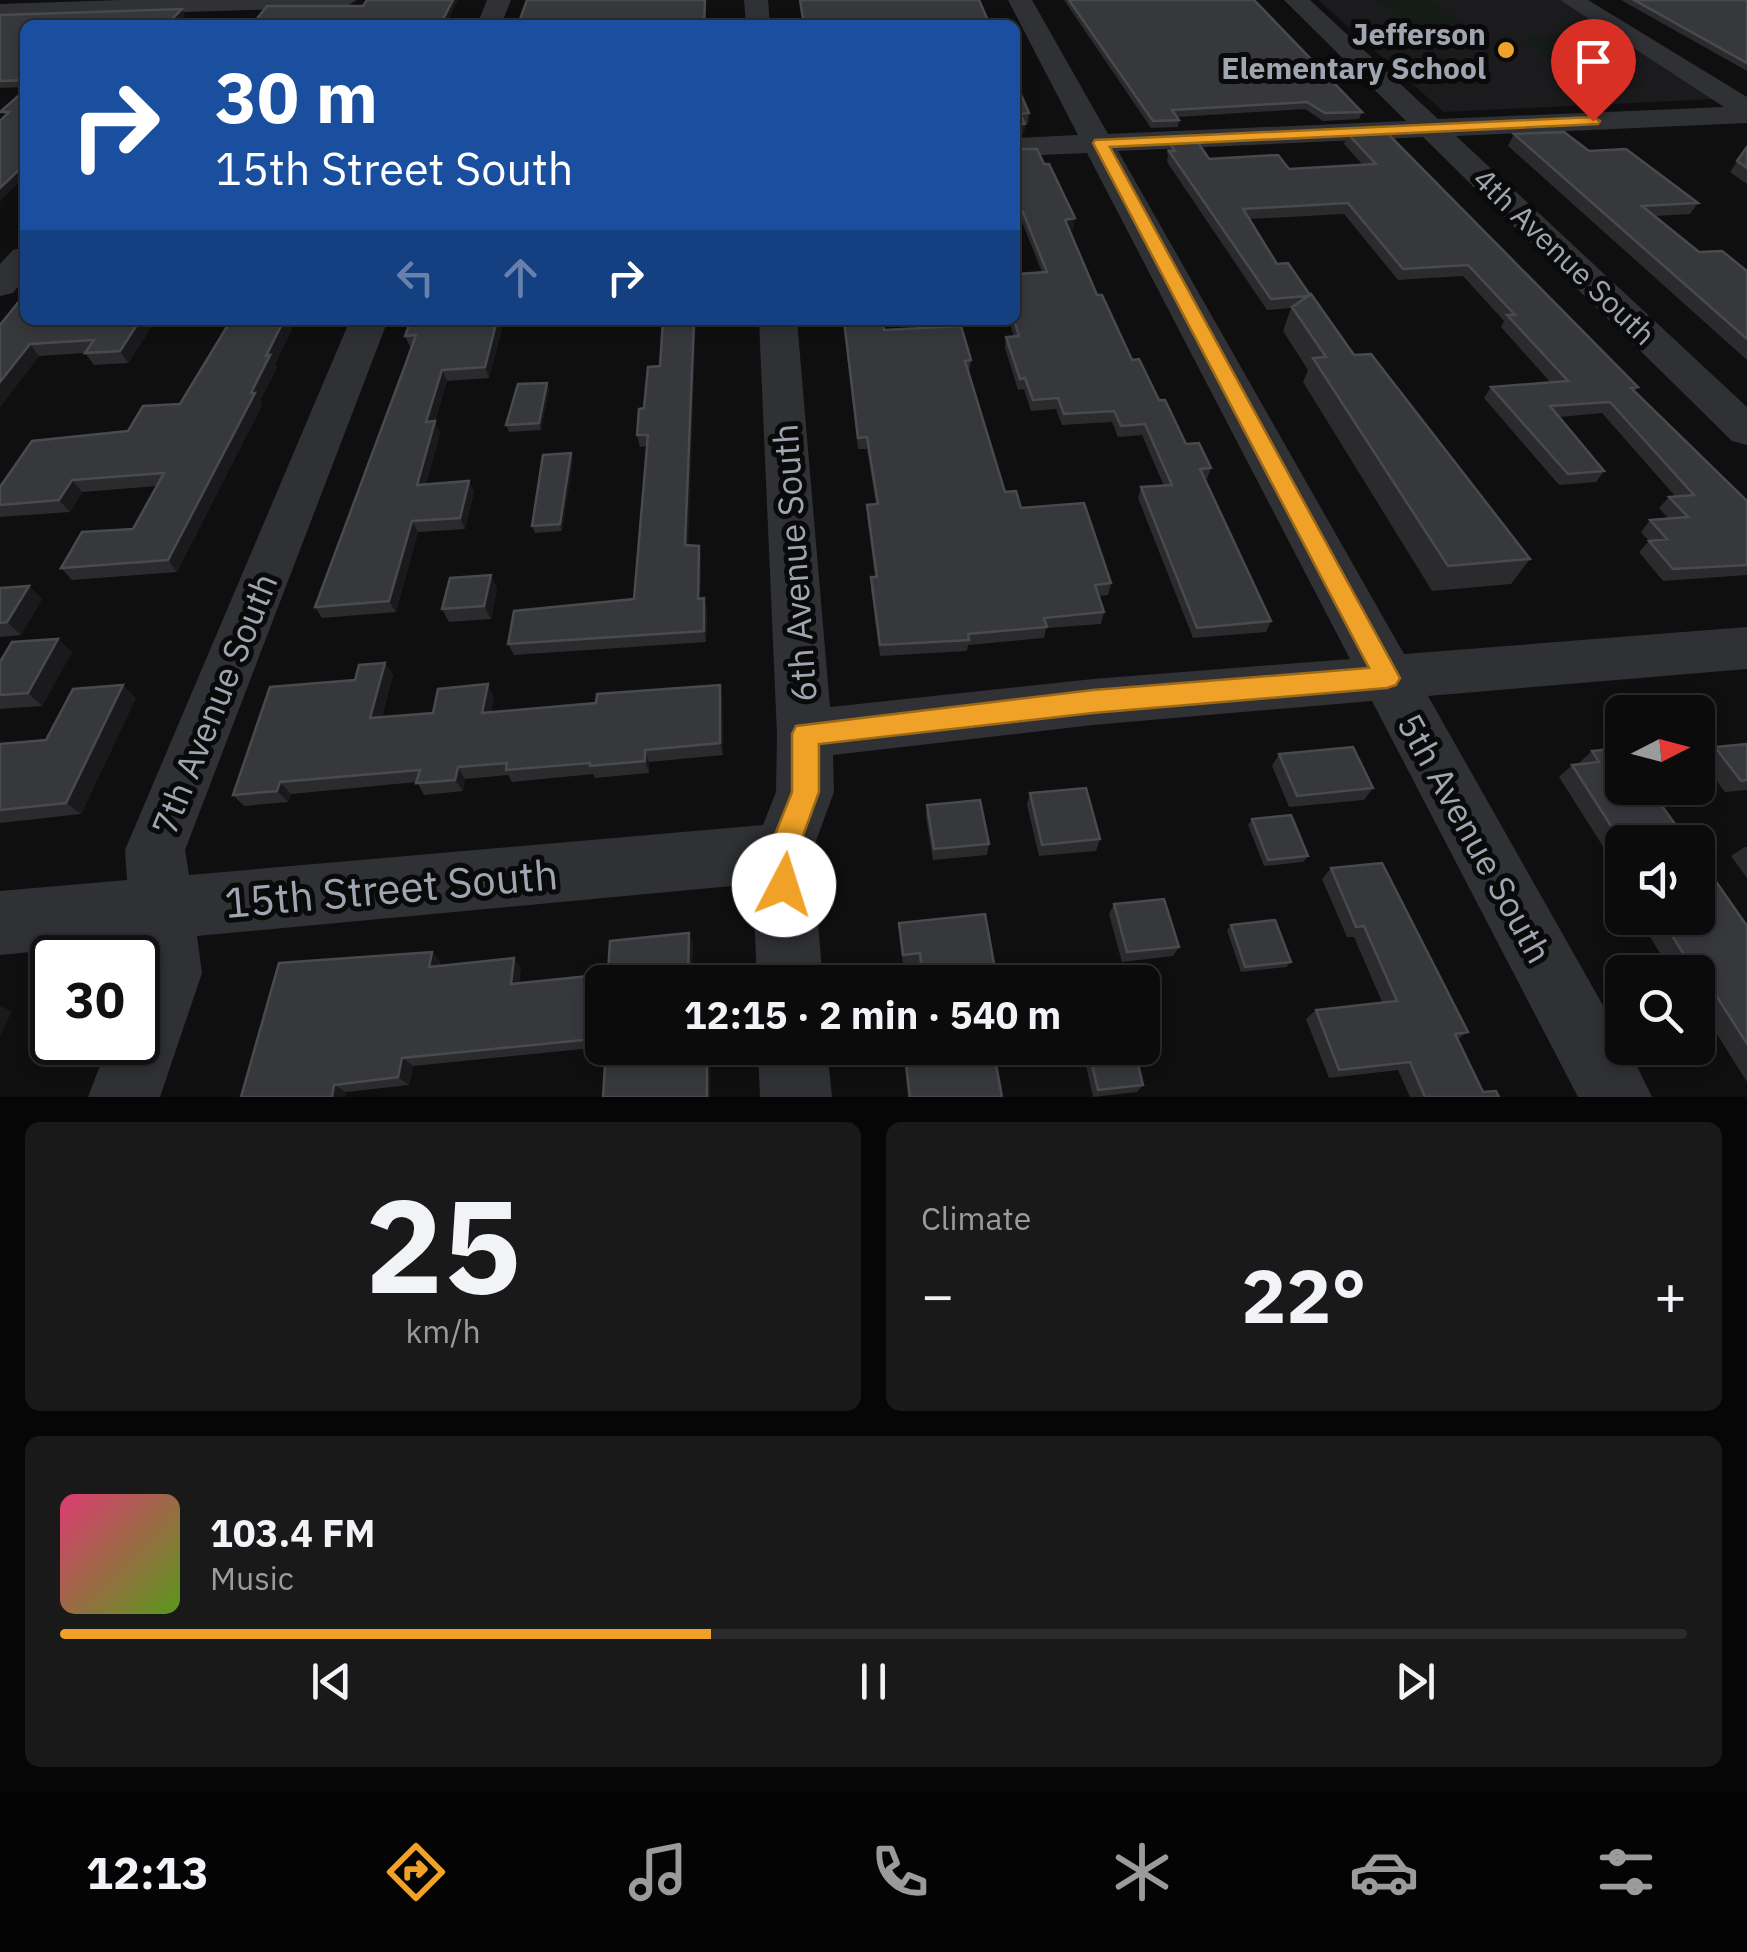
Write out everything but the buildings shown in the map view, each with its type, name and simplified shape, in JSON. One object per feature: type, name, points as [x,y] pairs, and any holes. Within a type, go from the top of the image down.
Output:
[{"type":"street","points":[[0,11],[345,0]]},
{"type":"street","name":"5th Avenue South","points":[[1020,0],[1616,1097]]},
{"type":"street","name":"4th Avenue South","points":[[1296,0],[1747,430]]},
{"type":"street","points":[[1572,0],[1747,112]]},
{"type":"street","points":[[229,20],[243,4]]},
{"type":"street","points":[[1020,147],[1747,112]]},
{"type":"street","name":"7th Avenue South","points":[[124,1097],[170,973],[156,850],[367,325]]},
{"type":"street","name":"6th Avenue South","points":[[778,325],[806,792],[782,852],[789,965]]},
{"type":"street","points":[[805,734],[1093,702],[1747,648]]},
{"type":"street","name":"15th Street South","points":[[0,923],[782,852]]},
{"type":"street","points":[[795,1065],[796,1097]]},
{"type":"shaded area","name":"Jefferson Elementary School","points":[[1318,0],[1560,0],[1715,99],[1444,112]]},
{"type":"shaded area","points":[[1378,0],[1432,0],[1464,24],[1410,26]]},
{"type":"shaded area","points":[[1530,36],[1578,39],[1643,86],[1608,89],[1593,85],[1565,71],[1524,41]]},
{"type":"place","name":"Jefferson Elementary School","points":[[1506,50]]},
{"type":"route","points":[[784,885],[782,852],[806,792],[805,734],[1093,702],[1387,678],[1100,143],[1593,121]]}]
